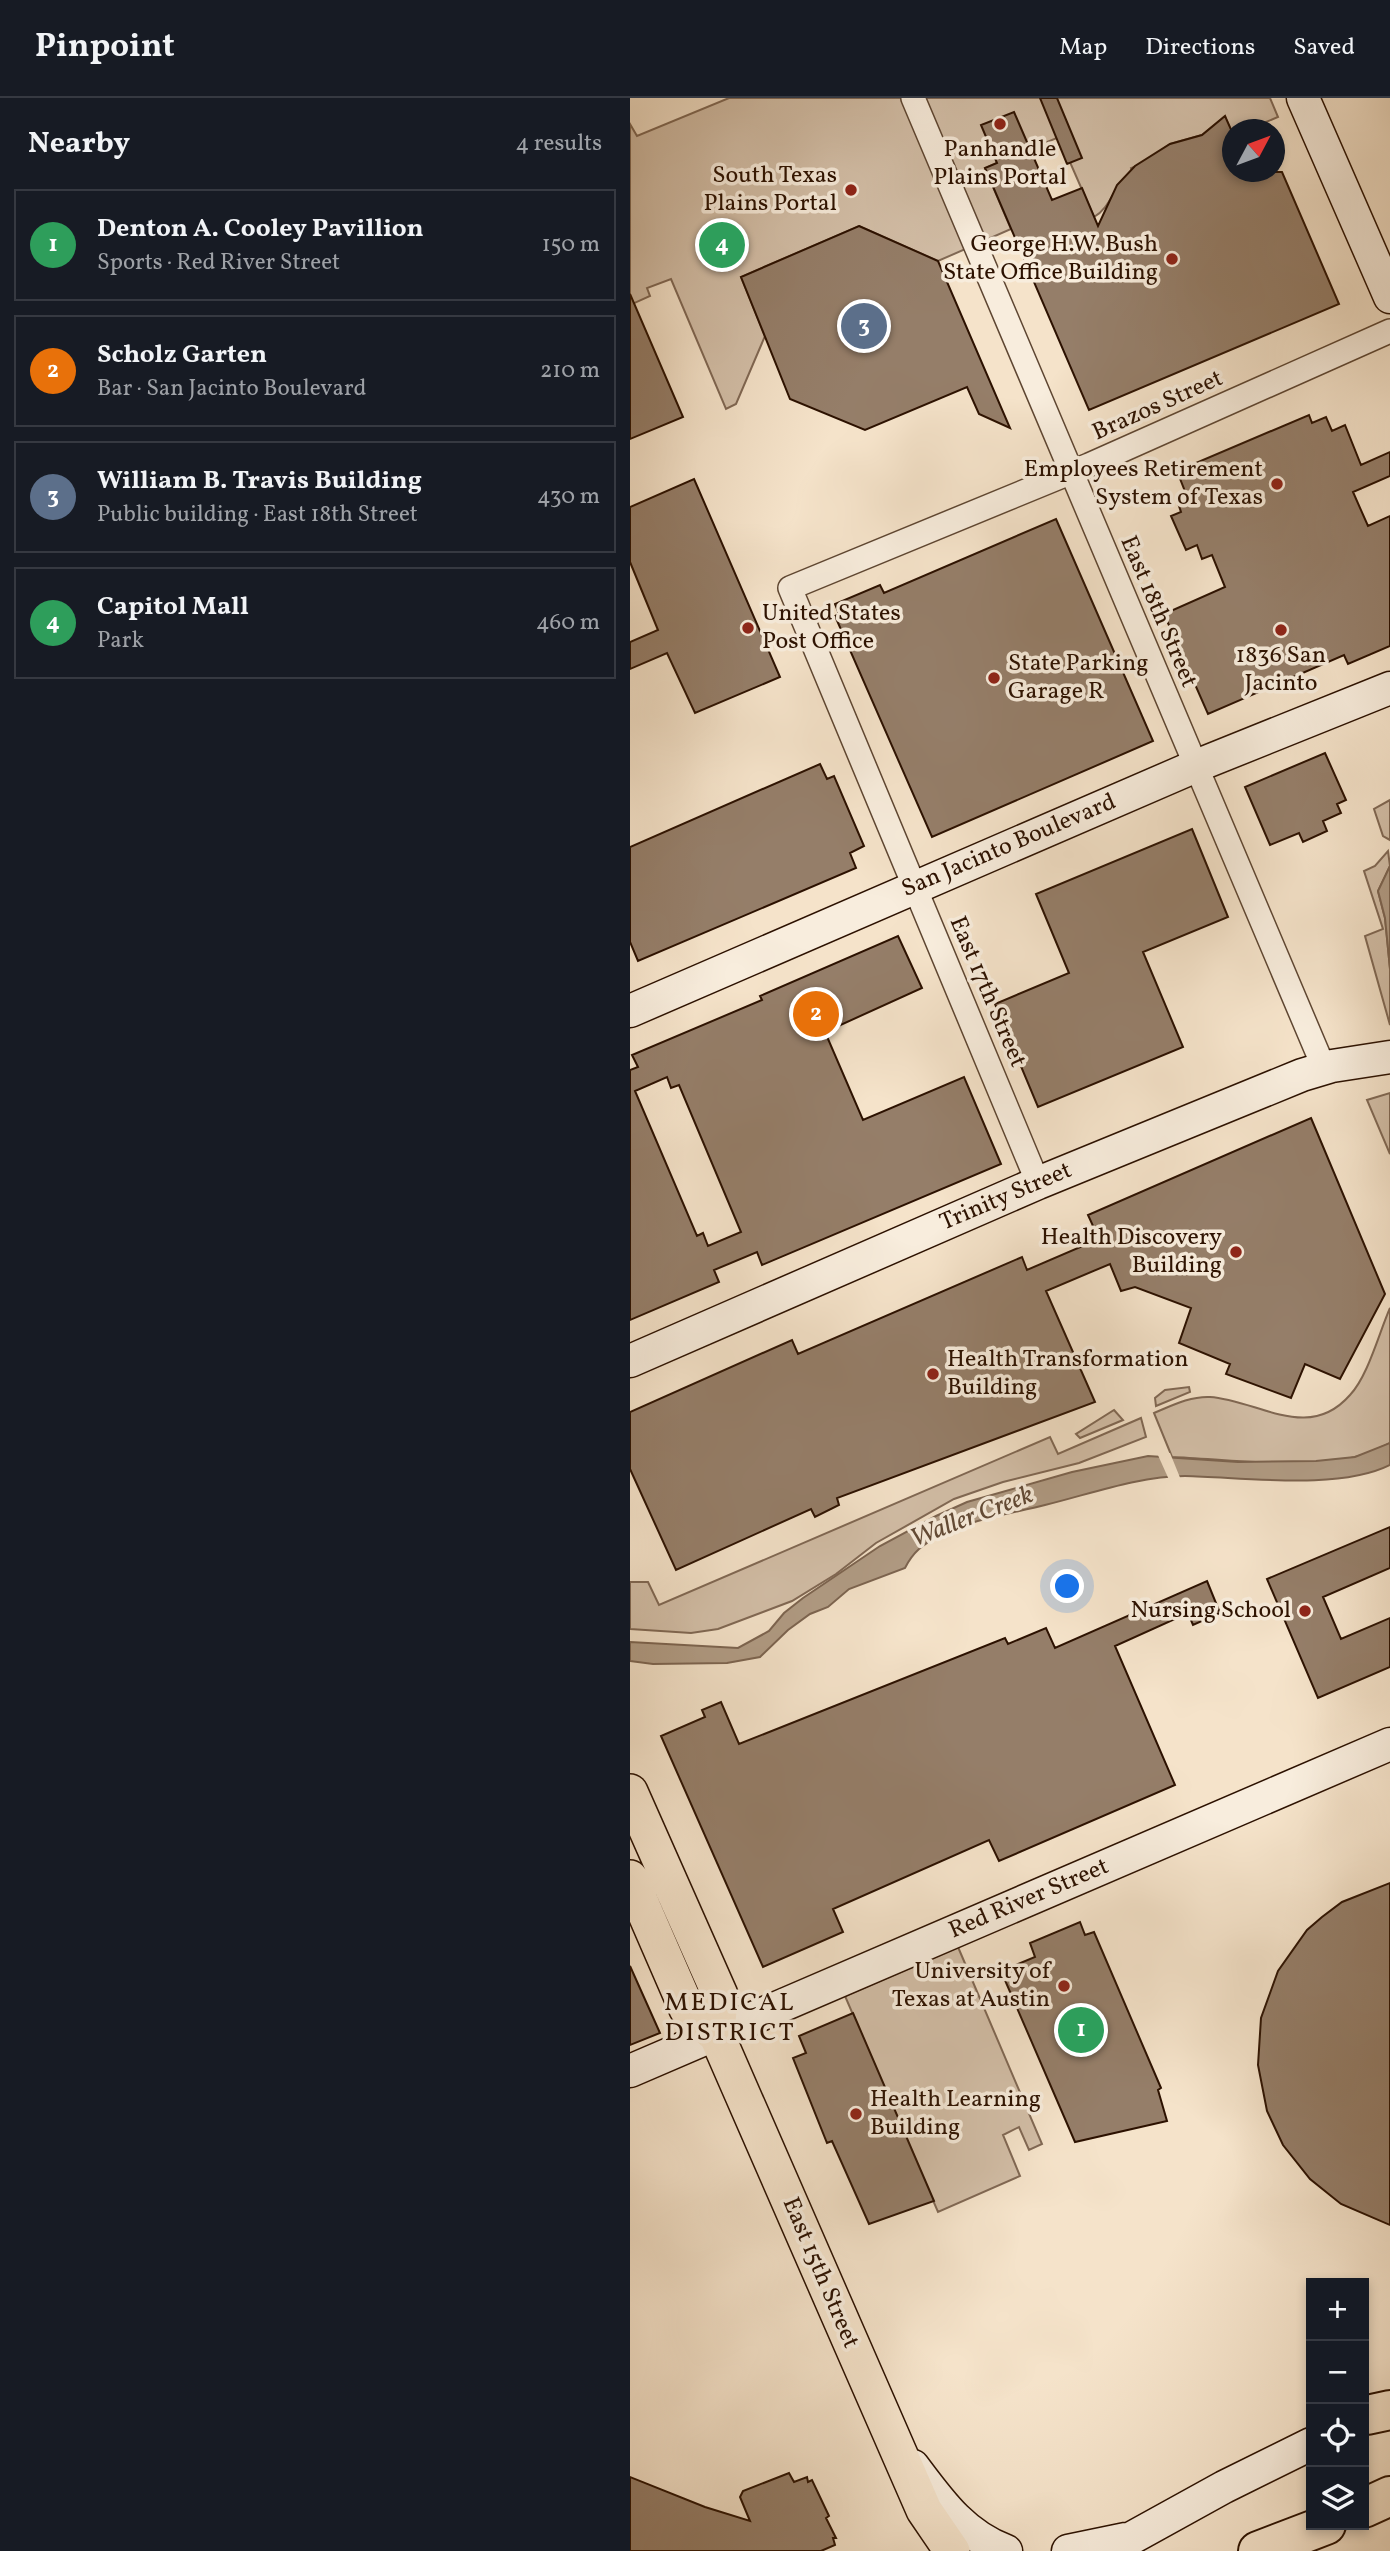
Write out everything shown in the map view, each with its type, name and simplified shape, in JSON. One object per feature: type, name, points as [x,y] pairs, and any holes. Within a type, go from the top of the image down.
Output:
[{"type":"highway","points":[[1369,2506],[1390,2496]]},
{"type":"highway","points":[[1258,2551],[1314,2530]]},
{"type":"highway","points":[[1277,2551],[1317,2530]]},
{"type":"main road","points":[[1303,98],[1390,297]]},
{"type":"main road","name":"San Jacinto Boulevard","points":[[630,1011],[1196,766],[1390,688]]},
{"type":"main road","name":"Trinity Street","points":[[630,1361],[1038,1183],[1324,1068],[1390,1057]]},
{"type":"main road","name":"Red River Street","points":[[630,2071],[717,2036],[1390,1744]]},
{"type":"main road","name":"East 15th Street","points":[[630,1792],[720,1995],[717,2036]]},
{"type":"main road","name":"East 15th Street","points":[[630,1878],[687,2009],[717,2036],[889,2434],[924,2510],[952,2551]]},
{"type":"main road","points":[[889,2434],[948,2513],[985,2543],[1006,2551]]},
{"type":"main road","points":[[1068,2551],[1118,2547],[1306,2447]]},
{"type":"main road","name":"East 15th Street","points":[[924,2510],[934,2551]]},
{"type":"street","name":"East 18th Street","points":[[913,98],[1069,473],[1324,1068]]},
{"type":"street","name":"Brazos Street","points":[[790,588],[1069,473],[1390,331]]},
{"type":"street","name":"East 17th Street","points":[[790,588],[1038,1183]]},
{"type":"shaded area","points":[[729,98],[1270,98],[1278,117],[1226,119],[1225,116],[1202,135],[1170,144],[1144,163],[1131,168],[1132,172],[1094,217],[1059,137],[985,168],[1011,229],[938,261],[859,226],[741,277],[765,336],[736,404],[726,409],[671,279],[647,288],[650,296],[630,305],[630,124],[637,136]]},
{"type":"shaded area","points":[[1390,800],[1390,840],[1383,836],[1374,809]]},
{"type":"shaded area","points":[[1388,851],[1390,866],[1378,891],[1385,918],[1390,969],[1390,1025],[1365,936],[1383,929],[1364,871],[1375,866]]},
{"type":"shaded area","points":[[1390,1093],[1390,1154],[1367,1100]]},
{"type":"shaded area","points":[[1390,1308],[1390,1443],[1355,1457],[1312,1463],[1172,1457],[1154,1413],[1188,1400],[1210,1397],[1300,1418],[1317,1416],[1334,1409],[1350,1395],[1362,1377]]},
{"type":"shaded area","points":[[1189,1387],[1190,1392],[1156,1406],[1155,1398],[1165,1390]]},
{"type":"shaded area","points":[[1114,1410],[1123,1420],[1080,1438],[1076,1434]]},
{"type":"shaded area","points":[[1141,1418],[1146,1437],[1079,1463],[1003,1482],[954,1499],[876,1543],[836,1574],[792,1601],[718,1629],[691,1633],[630,1629],[630,1582],[648,1582],[659,1605],[1050,1437],[1058,1454]]},
{"type":"shaded area","points":[[958,1947],[1042,2144],[1029,2150],[1019,2127],[1003,2135],[1020,2176],[938,2212],[845,1996]]},
{"type":"water","points":[[1390,866],[1390,969],[1385,918],[1378,891]]},
{"type":"water","name":"Waller Creek","points":[[1390,1443],[1390,1465],[1344,1478],[1290,1481],[1185,1476],[1150,1479],[978,1521],[928,1542],[915,1553],[905,1568],[849,1589],[828,1607],[810,1614],[788,1630],[760,1657],[727,1663],[653,1664],[630,1661],[630,1642],[738,1648],[769,1631],[784,1613],[803,1598],[880,1546],[967,1502],[1072,1472],[1148,1456],[1238,1462],[1316,1461],[1355,1457]]},
{"type":"pier","points":[[1157,1453],[1170,1453],[1181,1480],[1170,1482]]},
{"type":"building","points":[[1040,98],[1057,98],[1082,158],[1067,164]]},
{"type":"building","name":"George H.W. Bush State Office Building","points":[[1014,112],[1052,200],[1082,188],[1098,226],[1117,185],[1135,166],[1170,144],[1202,135],[1225,116],[1226,119],[1222,119],[1222,182],[1285,182],[1285,179],[1339,304],[1089,410],[985,168],[997,163],[981,125]]},
{"type":"building","points":[[859,226],[938,261],[1010,428],[979,414],[967,387],[865,430],[790,399],[741,277]]},
{"type":"building","points":[[630,294],[683,417],[630,439]]},
{"type":"building","points":[[1309,415],[1312,423],[1326,417],[1332,431],[1345,425],[1361,465],[1390,452],[1390,476],[1353,492],[1368,526],[1390,516],[1390,646],[1348,664],[1344,655],[1208,714],[1164,614],[1225,587],[1212,555],[1202,559],[1197,545],[1186,550],[1171,516],[1181,512],[1178,503],[1188,499],[1177,471]]},
{"type":"building","points":[[694,479],[780,677],[695,713],[667,653],[630,669],[630,642],[658,630],[630,562],[630,507]]},
{"type":"building","name":"State Parking Garage R","points":[[1056,519],[1153,741],[932,837],[835,616],[839,614],[835,604],[880,585],[884,593]]},
{"type":"building","points":[[1325,753],[1346,800],[1337,804],[1341,813],[1323,821],[1327,831],[1303,842],[1299,833],[1270,845],[1245,787]]},
{"type":"building","points":[[820,764],[827,779],[834,776],[864,846],[850,853],[856,868],[638,961],[630,942],[630,847]]},
{"type":"building","points":[[1192,829],[1228,917],[1143,952],[1183,1047],[1038,1107],[995,1004],[1069,973],[1036,894]]},
{"type":"building","points":[[898,936],[922,988],[825,1032],[863,1120],[964,1077],[1001,1164],[762,1265],[757,1252],[714,1270],[719,1282],[630,1320],[630,1070],[638,1067],[632,1055],[762,1000],[760,996]],"holes":[[[667,1077],[671,1088],[679,1085],[741,1232],[708,1246],[703,1233],[697,1236],[635,1091]]]},
{"type":"building","points":[[1311,1118],[1385,1294],[1340,1379],[1305,1364],[1291,1398],[1226,1374],[1230,1364],[1179,1343],[1191,1308],[1135,1287],[1121,1291],[1110,1264],[1046,1291],[1095,1402],[837,1498],[839,1505],[815,1517],[811,1509],[676,1570],[630,1469],[630,1412],[792,1340],[798,1354],[1022,1257],[1027,1270],[1099,1239],[1088,1215]]},
{"type":"building","name":"Nursing School","points":[[1390,1527],[1390,1568],[1323,1597],[1341,1639],[1390,1618],[1390,1667],[1318,1698],[1267,1579]]},
{"type":"building","points":[[1207,1581],[1220,1613],[1193,1625],[1188,1613],[1115,1646],[1175,1785],[999,1861],[989,1840],[833,1909],[843,1932],[763,1967],[661,1736],[705,1717],[702,1710],[721,1702],[739,1744],[1005,1638],[1008,1644],[1046,1628],[1055,1648]]},
{"type":"building","points":[[1390,1883],[1390,2225],[1341,2204],[1310,2179],[1283,2145],[1267,2111],[1258,2065],[1261,2018],[1278,1971],[1307,1930],[1342,1902]]},
{"type":"building","points":[[1080,1922],[1085,1935],[1094,1932],[1161,2088],[1158,2090],[1167,2121],[1075,2142],[1001,1971],[1035,1957],[1030,1943]]},
{"type":"building","points":[[630,1966],[660,2033],[630,2045]]},
{"type":"building","name":"Health Learning Building","points":[[853,2013],[934,2201],[869,2224],[832,2141],[827,2143],[793,2058],[806,2053],[799,2036]]},
{"type":"building","points":[[789,2473],[794,2482],[807,2477],[808,2482],[812,2480],[829,2516],[826,2518],[836,2538],[833,2538],[835,2545],[821,2551],[630,2551],[630,2477],[705,2507],[750,2521],[740,2497],[743,2491]]},
{"type":"place","name":"Panhandle Plains Portal","points":[[1000,124]]},
{"type":"place","name":"South Texas Plains Portal","points":[[851,190]]},
{"type":"place","name":"Capitol Mall","points":[[722,245]]},
{"type":"place","name":"George H.W. Bush State Office Building","points":[[1172,259]]},
{"type":"place","name":"William B. Travis Building","points":[[864,326]]},
{"type":"place","name":"Employees Retirement System of Texas","points":[[1277,484]]},
{"type":"place","name":"United States Post Office","points":[[748,628]]},
{"type":"place","name":"1836 San Jacinto","points":[[1281,630]]},
{"type":"place","name":"State Parking Garage R","points":[[994,678]]},
{"type":"place","name":"Scholz Garten","points":[[816,1014]]},
{"type":"place","name":"Health Discovery Building","points":[[1236,1252]]},
{"type":"place","name":"Health Transformation Building","points":[[933,1374]]},
{"type":"place","name":"Nursing School","points":[[1305,1611]]},
{"type":"place","name":"University of Texas at Austin","points":[[1064,1986]]},
{"type":"place","name":"Denton A. Cooley Pavillion","points":[[1081,2030]]},
{"type":"place","name":"Health Learning Building","points":[[856,2114]]},
{"type":"district","name":"MEDICAL DISTRICT","points":[[730,2018]]}]
